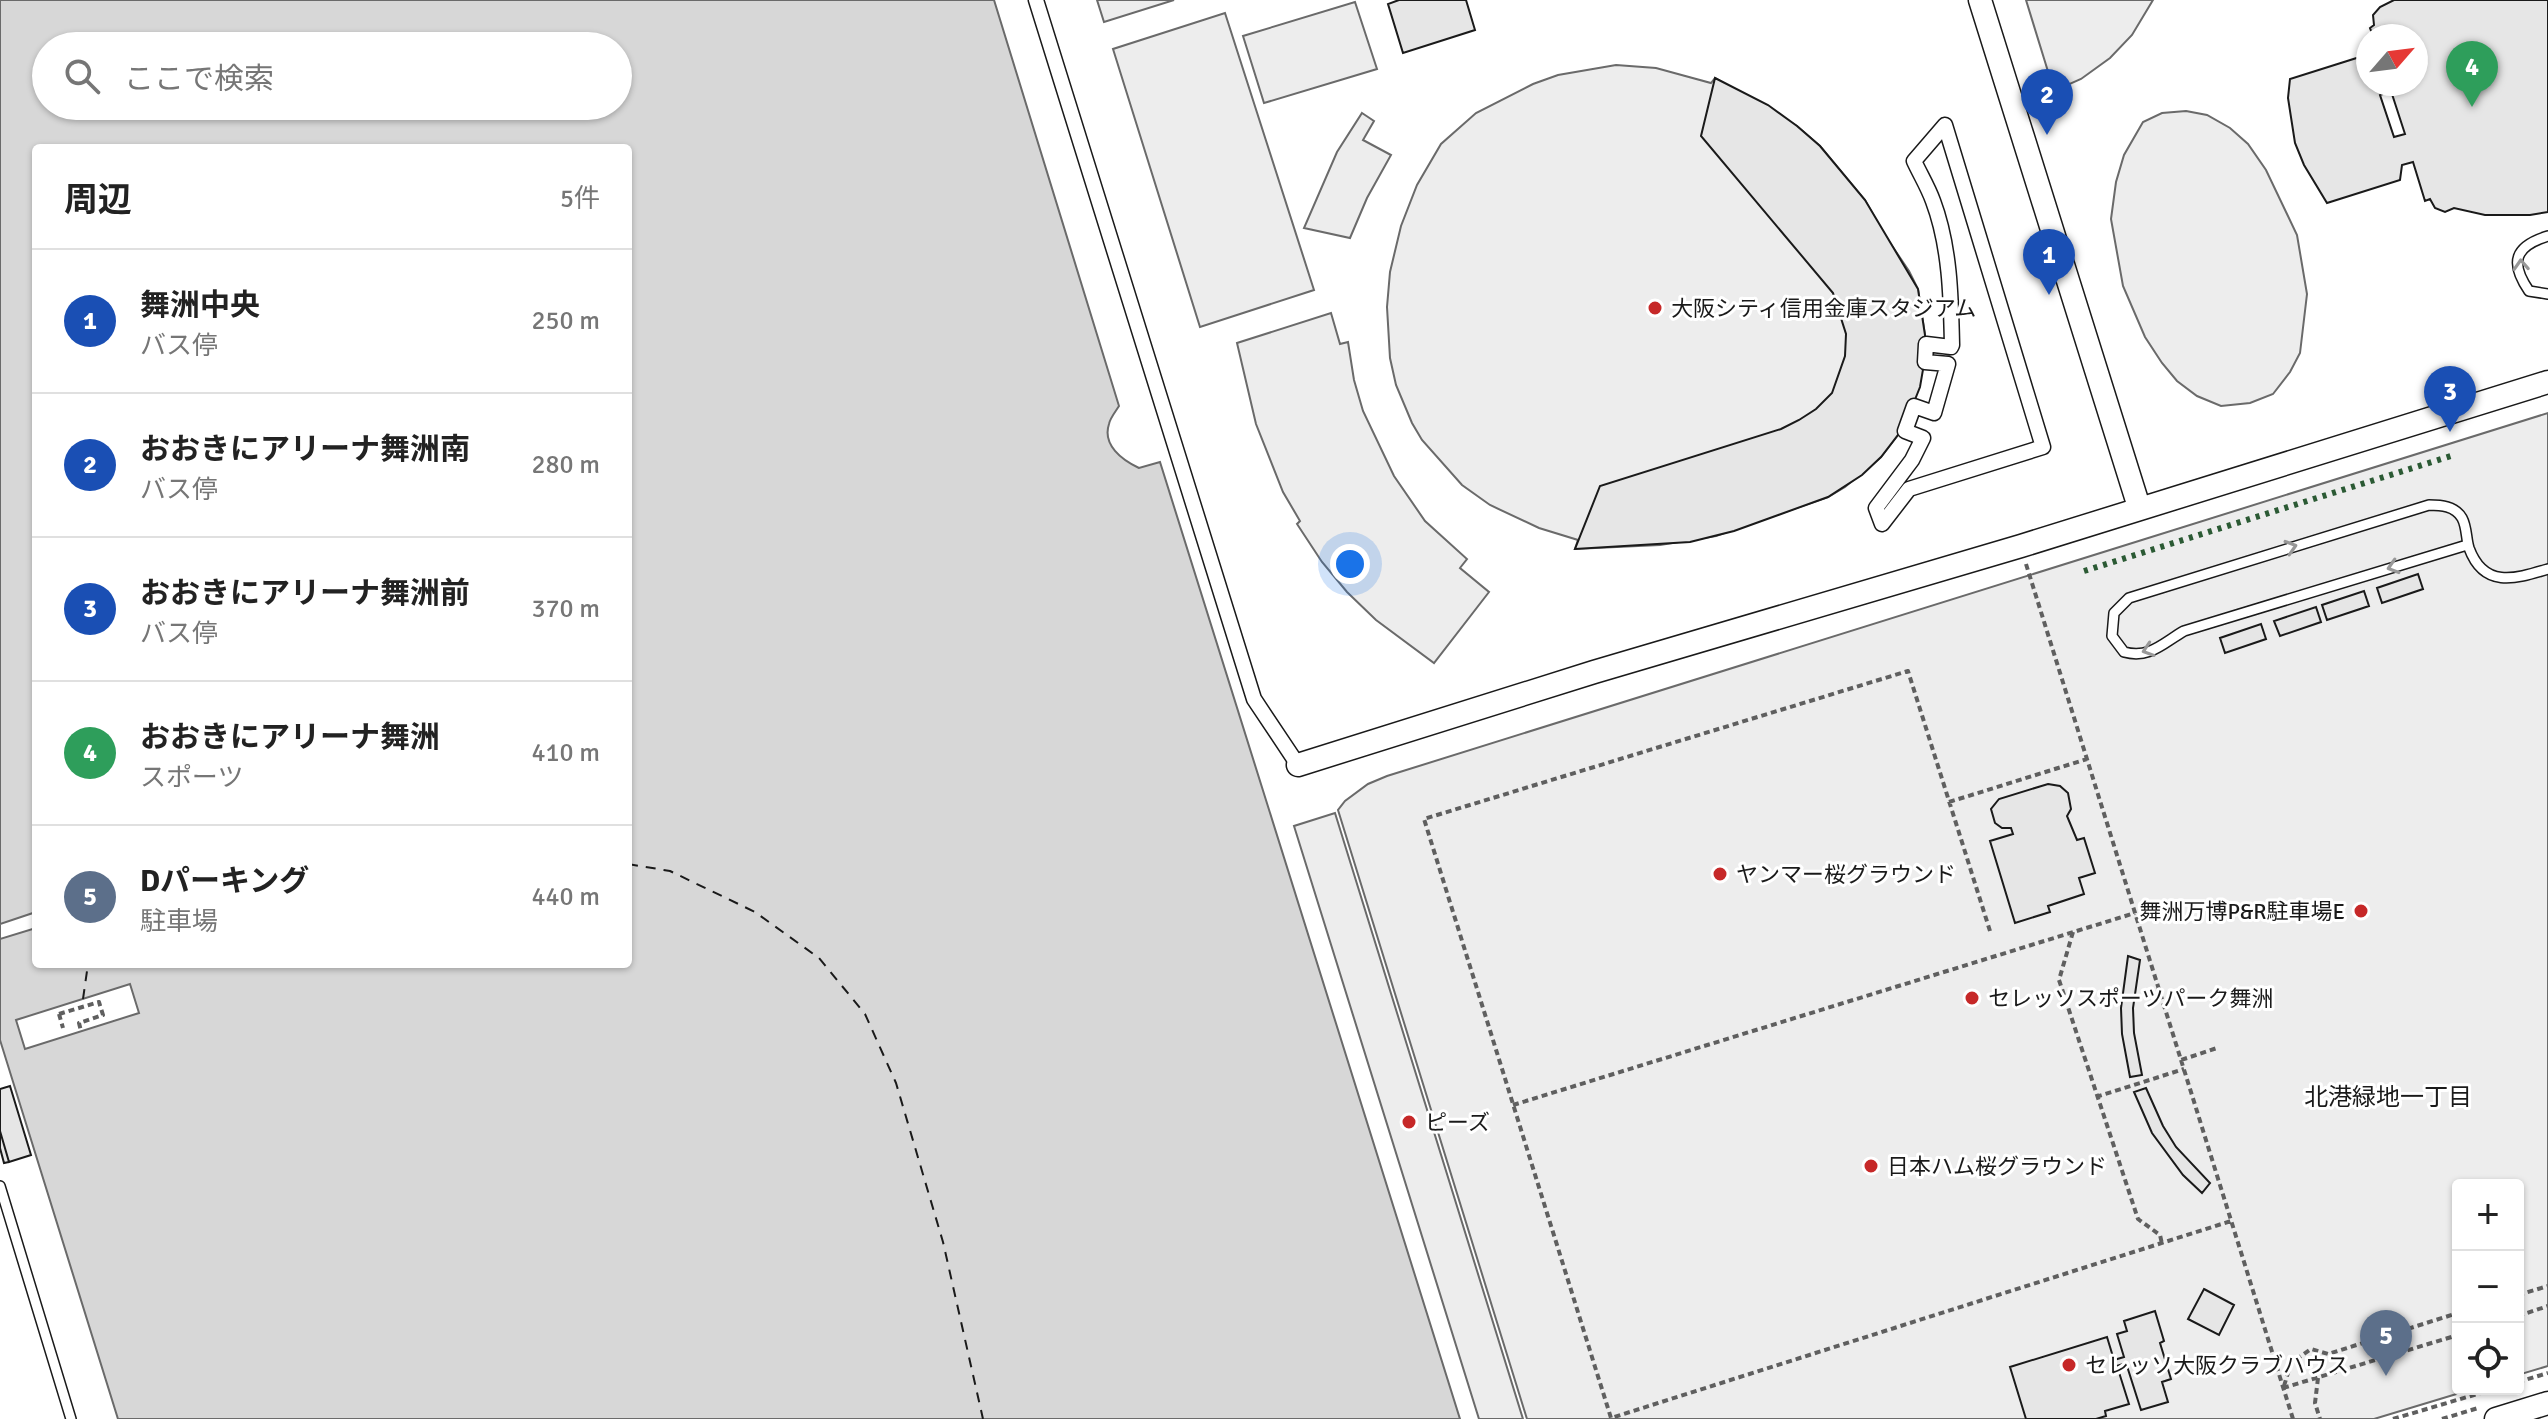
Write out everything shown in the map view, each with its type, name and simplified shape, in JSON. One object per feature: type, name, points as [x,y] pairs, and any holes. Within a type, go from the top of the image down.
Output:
[{"type":"street","points":[[1036,0],[1254,699],[1298,765],[1594,672],[2021,546],[2548,382]]},
{"type":"street","points":[[1980,0],[2139,507]]},
{"type":"street","points":[[1945,125],[2043,447],[1909,489],[1882,524],[1876,508],[1912,460],[1923,438],[1905,431],[1914,406],[1934,413],[1948,364],[1925,362],[1926,344],[1951,347],[1951,295],[1943,239],[1933,200],[1914,161],[1945,125]]},
{"type":"street","points":[[2496,1419],[2548,1403]]},
{"type":"lane","points":[[2548,236],[2527,243],[2520,253],[2519,263],[2522,280],[2529,291],[2548,294]]},
{"type":"lane","points":[[2467,545],[2184,631],[2145,654],[2124,652],[2112,636],[2114,613],[2129,598],[2429,505],[2448,507],[2464,520],[2467,545],[2483,572],[2509,579],[2548,569]]},
{"type":"lane","points":[[0,1186],[71,1419]]},
{"type":"path","points":[[2021,546],[2293,1419]]},
{"type":"path","points":[[1990,931],[1908,671],[1424,819],[1611,1418],[2231,1221]]},
{"type":"path","points":[[1949,802],[2087,759]]},
{"type":"path","points":[[1513,1105],[2135,913]]},
{"type":"path","points":[[2073,932],[2059,980],[2138,1219],[2160,1235],[2162,1244]]},
{"type":"path","points":[[72,1002],[75,1009]]},
{"type":"path","points":[[63,1028],[59,1014],[99,1002],[98,1010],[103,1015],[79,1023],[81,1031]]},
{"type":"path","points":[[2181,1060],[2217,1048]]},
{"type":"path","points":[[2096,1097],[2184,1069]]},
{"type":"path","points":[[2524,1293],[2548,1286]]},
{"type":"path","points":[[2524,1314],[2548,1306]]},
{"type":"path","points":[[2283,1388],[2291,1363],[2311,1349],[2328,1354],[2452,1315]]},
{"type":"path","points":[[2283,1388],[2452,1337]]},
{"type":"path","points":[[2524,1380],[2548,1373]]},
{"type":"path","points":[[2318,1378],[2315,1403],[2320,1419]]},
{"type":"path","points":[[2393,1419],[2474,1395]]},
{"type":"shaded area","points":[[0,0],[994,0],[1119,406],[1110,422],[1108,439],[1120,456],[1139,468],[1160,462],[1460,1419],[118,1419],[0,1040]]},
{"type":"shaded area","points":[[1097,0],[1174,0],[1104,22]]},
{"type":"shaded area","points":[[2026,0],[2153,0],[2132,35],[2110,58],[2081,79],[2054,91]]},
{"type":"shaded area","points":[[1355,2],[1377,69],[1264,103],[1243,36]]},
{"type":"shaded area","points":[[1225,13],[1314,290],[1200,327],[1113,49]]},
{"type":"shaded area","name":"大阪シティ信用金庫スタジアム","points":[[1616,65],[1656,68],[1711,83],[1715,78],[1797,126],[1820,146],[1865,200],[1909,271],[1918,289],[1925,335],[1904,427],[1881,457],[1845,487],[1828,497],[1716,536],[1660,545],[1575,549],[1578,540],[1539,528],[1490,505],[1462,485],[1422,440],[1396,385],[1390,358],[1387,307],[1390,272],[1401,226],[1417,185],[1441,144],[1476,113],[1533,84],[1558,75]]},
{"type":"shaded area","points":[[2186,111],[2207,115],[2230,128],[2248,144],[2266,170],[2297,235],[2307,294],[2300,353],[2273,394],[2250,403],[2221,406],[2197,396],[2177,381],[2145,337],[2123,286],[2111,219],[2116,182],[2124,155],[2143,122],[2162,113]]},
{"type":"shaded area","points":[[1362,113],[1374,121],[1363,140],[1391,155],[1367,198],[1350,238],[1304,228],[1337,152]]},
{"type":"shaded area","points":[[1331,313],[1340,344],[1348,342],[1363,411],[1394,476],[1425,521],[1467,559],[1460,568],[1489,592],[1434,663],[1376,620],[1322,562],[1297,524],[1300,521],[1283,492],[1256,424],[1237,343]]},
{"type":"shaded area","name":"セレッソスポーツパーク舞洲","points":[[2548,413],[2548,1366],[2524,1373],[2524,1179],[2452,1179],[2453,1395],[2374,1419],[1527,1419],[1338,810],[1368,784]]},
{"type":"shaded area","name":"ピーズ","points":[[1335,813],[1523,1419],[1479,1419],[1294,826]]},
{"type":"pier","points":[[32,913],[32,929],[0,939],[0,924]]},
{"type":"pier","points":[[130,984],[139,1013],[25,1049],[16,1020]]},
{"type":"building","points":[[1399,0],[1466,0],[1475,30],[1403,53],[1388,4]]},
{"type":"building","points":[[2394,0],[2548,0],[2548,212],[2485,215],[2454,208],[2445,212],[2435,208],[2430,199],[2425,201],[2413,162],[2402,165],[2400,180],[2327,203],[2304,165],[2295,143],[2288,98],[2290,79],[2356,58],[2356,96],[2380,96],[2394,137],[2405,134],[2393,96],[2428,96],[2428,24],[2374,24],[2373,15],[2380,7]]},
{"type":"building","points":[[1715,78],[1768,105],[1797,126],[1820,146],[1865,200],[1918,289],[1925,335],[1920,387],[1904,427],[1881,457],[1862,475],[1828,497],[1734,531],[1690,542],[1575,549],[1600,486],[1781,429],[1799,420],[1832,393],[1845,356],[1846,334],[1833,293],[1701,136]]},
{"type":"building","points":[[2418,574],[2423,589],[2382,603],[2377,588]]},
{"type":"building","points":[[2364,591],[2369,606],[2327,620],[2322,605]]},
{"type":"building","points":[[2316,607],[2321,622],[2280,636],[2274,621]]},
{"type":"building","points":[[2261,624],[2266,639],[2225,653],[2220,638]]},
{"type":"building","points":[[2048,784],[2060,786],[2068,793],[2071,809],[2067,816],[2077,840],[2084,838],[2095,873],[2079,878],[2084,894],[2048,906],[2050,912],[2015,923],[1990,841],[2013,834],[2011,828],[2002,828],[1995,823],[1991,809],[1999,799]]},
{"type":"building","points":[[2128,956],[2140,960],[2133,1008],[2142,1075],[2130,1077],[2121,1008]]},
{"type":"building","points":[[10,1086],[31,1155],[9,1162],[0,1131],[0,1089]]},
{"type":"building","points":[[2146,1088],[2176,1147],[2210,1183],[2202,1193],[2183,1175],[2152,1133],[2134,1092]]},
{"type":"building","points":[[0,1131],[9,1162],[4,1163]]},
{"type":"building","points":[[2204,1289],[2234,1305],[2219,1335],[2188,1319]]},
{"type":"building","name":"セレッソ大阪クラブハウス","points":[[2155,1311],[2164,1341],[2160,1343],[2171,1379],[2162,1382],[2168,1402],[2141,1410],[2126,1363],[2117,1366],[2129,1404],[2105,1411],[2106,1416],[2096,1419],[2026,1419],[2010,1367],[2107,1337],[2114,1360],[2124,1357],[2117,1334],[2127,1331],[2124,1321]]},
{"type":"ferry route","points":[[632,865],[670,871],[755,912],[819,958],[865,1014],[896,1083],[943,1242],[983,1419]]},
{"type":"ferry route","points":[[83,999],[87,968]]},
{"type":"hedge","points":[[2084,571],[2454,455]]},
{"type":"place","name":"おおきにアリーナ舞洲","points":[[2472,107]]},
{"type":"place","name":"おおきにアリーナ舞洲南","points":[[2047,135]]},
{"type":"place","name":"舞洲中央","points":[[2049,295]]},
{"type":"place","name":"大阪シティ信用金庫スタジアム","points":[[1655,308]]},
{"type":"place","name":"おおきにアリーナ舞洲前","points":[[2450,432]]},
{"type":"place","name":"ヤンマー桜グラウンド","points":[[1720,874]]},
{"type":"place","name":"舞洲万博P&R駐車場E","points":[[2361,911]]},
{"type":"place","name":"セレッソスポーツパーク舞洲","points":[[1972,998]]},
{"type":"place","name":"ピーズ","points":[[1409,1122]]},
{"type":"place","name":"日本ハム桜グラウンド","points":[[1871,1166]]},
{"type":"place","name":"セレッソ大阪クラブハウス","points":[[2069,1365]]},
{"type":"place","name":"Dパーキング","points":[[2386,1376]]},
{"type":"district","name":"北港緑地一丁目","points":[[2388,1097]]}]
